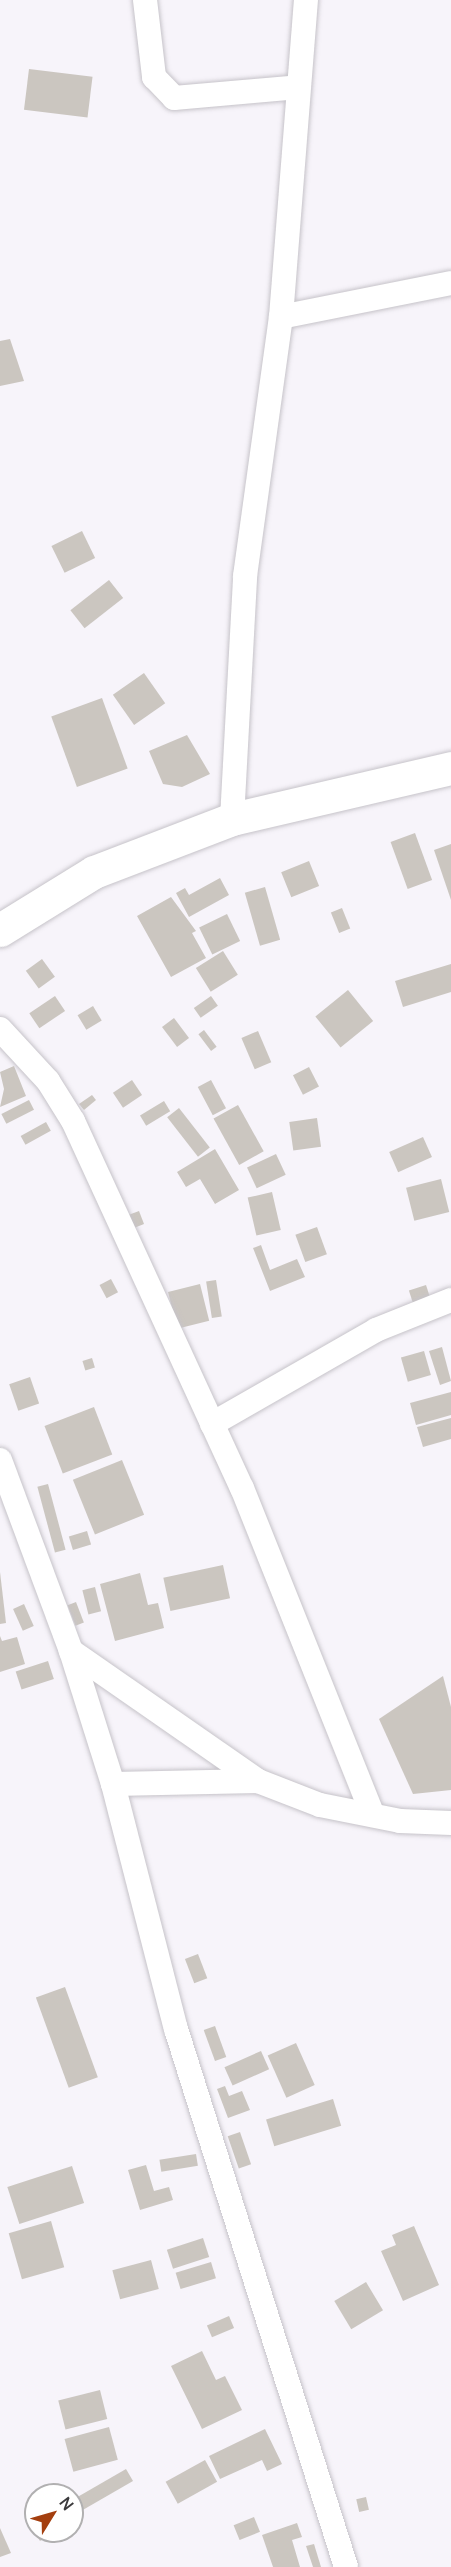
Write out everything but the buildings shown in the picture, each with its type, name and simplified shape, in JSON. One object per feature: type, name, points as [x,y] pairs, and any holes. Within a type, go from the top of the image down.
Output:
[{"type":"main road","points":[[0,930],[94,872],[232,819],[451,768]]},
{"type":"street","points":[[145,0],[154,77],[174,98],[299,87]]},
{"type":"street","points":[[232,819],[245,576],[281,317],[306,0]]},
{"type":"street","points":[[281,317],[451,283]]},
{"type":"street","points":[[0,1029],[63,1103],[242,1488],[373,1815]]},
{"type":"street","points":[[212,1424],[376,1330],[451,1300]]},
{"type":"street","points":[[0,1460],[71,1651],[113,1784],[176,2029],[345,2567]]},
{"type":"street","points":[[71,1651],[258,1781],[320,1804],[373,1815],[451,1823]]},
{"type":"street","points":[[113,1784],[258,1781]]}]
